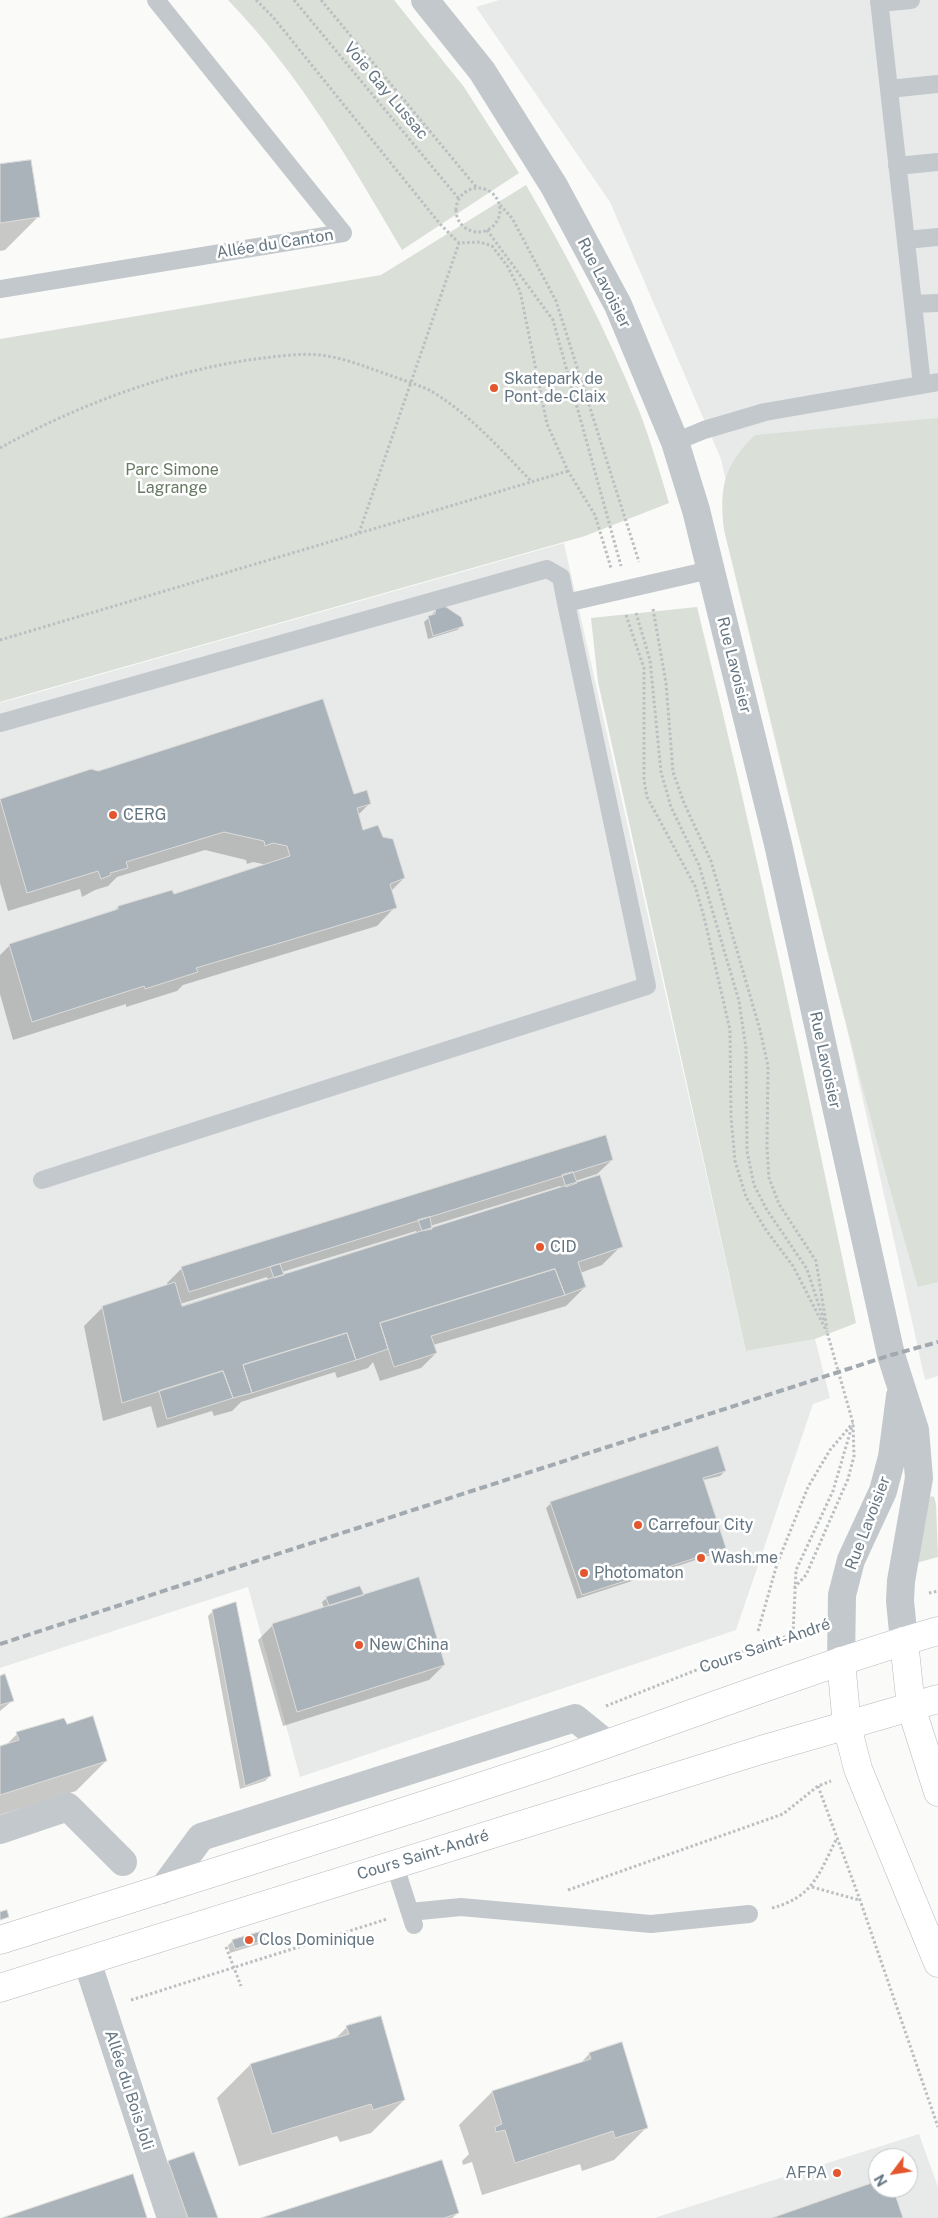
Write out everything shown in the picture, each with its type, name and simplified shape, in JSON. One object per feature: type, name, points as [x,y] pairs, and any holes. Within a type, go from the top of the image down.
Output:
[{"type":"main road","points":[[0,1940],[162,1890],[607,1744],[841,1661],[938,1631]]},
{"type":"main road","points":[[904,1641],[911,1707],[938,1792]]},
{"type":"main road","points":[[841,1661],[847,1726],[858,1769],[938,1963]]},
{"type":"main road","name":"Cours Saint-André","points":[[0,1988],[394,1863],[760,1750],[938,1699]]},
{"type":"street","name":"Rue Lavoisier","points":[[425,0],[482,71],[554,186],[618,306],[676,442],[778,844],[889,1345],[915,1430],[919,1478],[901,1581],[900,1601],[904,1641]]},
{"type":"street","name":"Rue Lavoisier","points":[[841,1661],[842,1595],[851,1560],[883,1491],[890,1466],[902,1387]]},
{"type":"street","points":[[162,1890],[201,1837],[575,1718],[607,1744]]},
{"type":"street","points":[[0,1830],[68,1807],[123,1862]]},
{"type":"street","name":"Allée du Bois Joli","points":[[87,1961],[172,2218]]},
{"type":"lane","name":"Allée du Canton","points":[[0,288],[343,233],[156,0]]},
{"type":"lane","points":[[676,442],[704,430],[765,412],[930,384],[913,304],[879,1],[911,0]]},
{"type":"lane","points":[[889,89],[938,84]]},
{"type":"lane","points":[[897,166],[938,162]]},
{"type":"lane","points":[[906,240],[938,237]]},
{"type":"lane","points":[[913,304],[938,303]]},
{"type":"lane","points":[[0,723],[547,569],[561,577],[647,986],[42,1180]]},
{"type":"lane","points":[[566,603],[710,570]]},
{"type":"lane","points":[[394,1863],[412,1918],[461,1907],[651,1924],[750,1914]]},
{"type":"path","name":"Voie Gay Lussac","points":[[294,0],[459,199]]},
{"type":"path","name":"Voie Gay Lussac","points":[[321,0],[477,188]]},
{"type":"path","points":[[500,205],[498,219],[487,230],[474,232],[460,223],[456,215],[459,199],[465,192],[477,188],[490,192],[497,198],[500,205],[512,218],[556,302],[655,613],[666,683],[673,772],[684,803],[711,861],[760,1030],[768,1066],[767,1147],[769,1178],[780,1204],[816,1261],[827,1332]]},
{"type":"path","points":[[487,230],[553,320],[613,539],[650,660],[661,772],[671,807],[699,865],[739,1001],[746,1048],[747,1150],[754,1185],[767,1210],[806,1269],[827,1332],[853,1423],[854,1456],[848,1479],[806,1574],[794,1588]]},
{"type":"path","points":[[359,533],[459,242]]},
{"type":"path","points":[[0,448],[51,422],[102,400],[226,363],[277,357],[319,355],[354,362],[431,391],[467,417],[532,482]]},
{"type":"path","points":[[0,640],[568,471]]},
{"type":"path","points":[[793,1634],[796,1570],[840,1474],[853,1423]]},
{"type":"path","points":[[758,1631],[777,1564],[808,1488],[830,1450],[853,1423]]},
{"type":"path","points":[[900,1601],[938,1591]]},
{"type":"path","name":"Cours Saint-André","points":[[575,1718],[759,1645],[842,1619]]},
{"type":"path","points":[[818,1786],[860,1900],[938,2128]]},
{"type":"path","points":[[750,1914],[787,1904],[812,1887],[837,1837]]},
{"type":"path","points":[[812,1887],[860,1900]]},
{"type":"path","points":[[225,1945],[241,1986]]},
{"type":"shaded area","points":[[499,0],[938,0],[938,1376],[925,1380],[721,459],[610,202],[476,7]]},
{"type":"shaded area","points":[[564,543],[746,1351],[815,1339],[830,1398],[813,1404],[736,1630],[300,1777],[248,1587],[0,1668],[0,703]]},
{"type":"shaded area","name":"AFPA","points":[[919,2134],[938,2187],[938,2218],[654,2218],[868,2150],[868,2198],[918,2198],[918,2148],[875,2148]]},
{"type":"green space","points":[[228,0],[394,0],[464,87],[519,173],[402,250],[363,184],[301,88],[254,28]]},
{"type":"green space","name":"Parc Simone Lagrange","points":[[526,185],[573,269],[615,354],[644,424],[669,503],[585,536],[0,702],[0,339],[381,275]]},
{"type":"green space","points":[[938,418],[938,1282],[918,1287],[891,1193],[817,910],[724,530],[722,501],[723,489],[730,467],[736,456],[755,435]]},
{"type":"green space","points":[[697,607],[760,875],[856,1323],[815,1339],[746,1351],[598,682],[591,618]]},
{"type":"green space","points":[[931,1496],[934,1497],[936,1504],[938,1557],[916,1563],[928,1501]]},
{"type":"building","points":[[31,160],[40,217],[0,223],[0,164]]},
{"type":"building","points":[[443,605],[461,617],[464,626],[433,636],[428,616],[435,614],[436,607]]},
{"type":"building","points":[[323,699],[354,794],[367,790],[371,804],[357,808],[363,830],[378,825],[383,837],[393,839],[405,878],[390,884],[397,908],[196,968],[198,972],[145,989],[144,986],[32,1022],[9,944],[118,909],[118,906],[172,890],[174,894],[290,856],[287,846],[273,843],[265,846],[264,841],[224,832],[126,862],[128,868],[110,873],[111,875],[101,879],[98,871],[27,893],[0,799],[91,769],[98,771]]},
{"type":"building","points":[[606,1135],[613,1160],[189,1292],[181,1267]]},
{"type":"building","points":[[573,1172],[577,1183],[566,1187],[562,1175]]},
{"type":"building","points":[[600,1175],[623,1247],[578,1262],[586,1287],[565,1295],[555,1269],[380,1323],[388,1349],[356,1360],[347,1333],[243,1365],[252,1393],[233,1398],[223,1371],[122,1403],[102,1306],[175,1282],[182,1306]]},
{"type":"building","points":[[430,1217],[432,1229],[422,1231],[418,1220]]},
{"type":"building","points":[[280,1264],[284,1275],[274,1278],[270,1267]]},
{"type":"building","points":[[555,1269],[565,1295],[431,1336],[437,1353],[394,1367],[380,1323]]},
{"type":"building","points":[[347,1333],[356,1360],[252,1393],[243,1365]]},
{"type":"building","points":[[223,1371],[233,1398],[167,1419],[159,1391]]},
{"type":"building","name":"Carrefour City","points":[[718,1446],[726,1471],[703,1478],[726,1548],[582,1595],[550,1502]]},
{"type":"building","name":"New China","points":[[419,1577],[445,1665],[297,1712],[272,1624]]},
{"type":"building","points":[[360,1586],[364,1595],[329,1606],[326,1597]]},
{"type":"building","points":[[236,1602],[271,1776],[245,1786],[212,1610]]},
{"type":"building","points":[[5,1674],[14,1701],[0,1705],[0,1676]]},
{"type":"building","points":[[93,1716],[107,1761],[0,1795],[0,1746],[19,1740],[16,1732],[64,1718],[67,1724]]},
{"type":"building","points":[[7,1910],[9,1917],[0,1920],[0,1912]]},
{"type":"building","name":"Clos Dominique","points":[[263,1931],[265,1940],[235,1949],[232,1940]]},
{"type":"building","points":[[381,2016],[405,2100],[373,2110],[371,2104],[272,2134],[250,2064],[349,2034],[346,2026]]},
{"type":"building","points":[[622,2042],[648,2128],[615,2138],[613,2131],[515,2163],[505,2130],[496,2132],[495,2127],[502,2124],[492,2091],[591,2059],[589,2053]]},
{"type":"building","points":[[194,2152],[218,2218],[188,2218],[168,2161]]},
{"type":"building","points":[[442,2160],[459,2213],[444,2218],[261,2218]]},
{"type":"building","points":[[133,2174],[147,2218],[2,2218]]},
{"type":"building","points":[[868,2184],[868,2198],[896,2198],[903,2218],[772,2218]]},
{"type":"railway","points":[[0,1644],[891,1355],[938,1342]]},
{"type":"place","name":"Skatepark de Pont-de-Claix","points":[[494,388]]},
{"type":"place","name":"CERG","points":[[113,815]]},
{"type":"place","name":"CID","points":[[540,1247]]},
{"type":"place","name":"Carrefour City","points":[[638,1525]]},
{"type":"place","name":"Wash.me","points":[[701,1558]]},
{"type":"place","name":"Photomaton","points":[[584,1573]]},
{"type":"place","name":"New China","points":[[359,1645]]},
{"type":"place","name":"Clos Dominique","points":[[249,1940]]},
{"type":"place","name":"AFPA","points":[[837,2173]]}]
